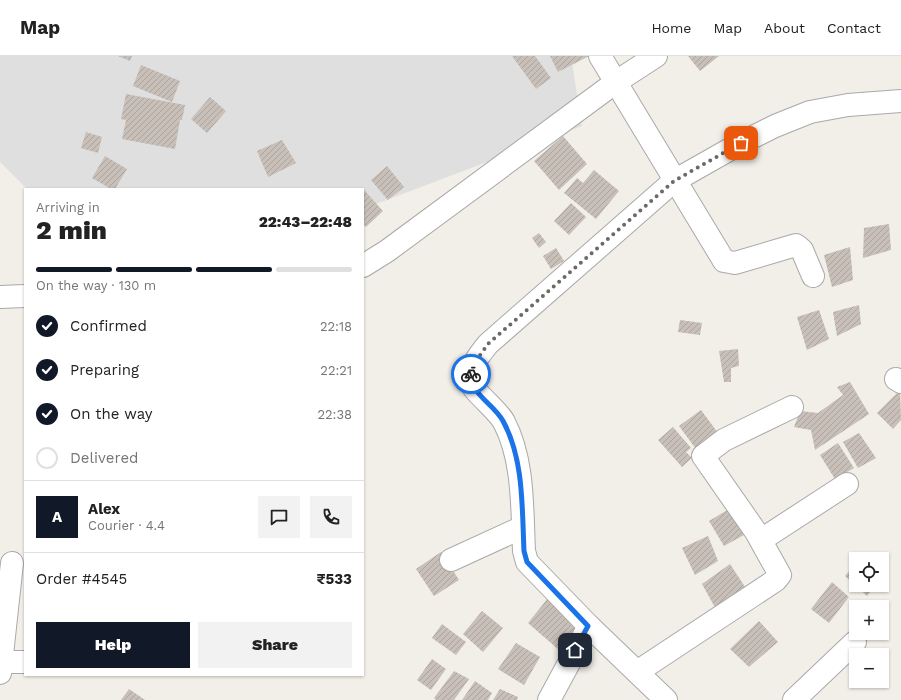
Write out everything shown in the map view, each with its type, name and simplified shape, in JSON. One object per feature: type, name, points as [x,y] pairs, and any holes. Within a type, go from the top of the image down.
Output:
[{"type":"street","points":[[600,56],[674,181],[724,261],[734,263],[796,245],[802,250],[813,276]]},
{"type":"street","points":[[364,265],[616,82],[656,56]]},
{"type":"street","points":[[666,700],[588,626],[527,562],[524,551],[519,476],[512,440],[500,414],[473,387],[471,380],[473,365],[488,344],[674,181],[741,143],[775,126],[810,112],[848,105],[901,101]]},
{"type":"street","points":[[0,297],[24,296]]},
{"type":"street","points":[[637,672],[776,580],[780,575],[780,572],[761,540],[703,456],[724,440],[792,407]]},
{"type":"street","points":[[761,540],[847,484]]},
{"type":"street","points":[[451,560],[523,527]]},
{"type":"street","points":[[12,562],[1,668],[24,662]]},
{"type":"street","points":[[549,700],[588,626]]},
{"type":"street","points":[[794,700],[855,642]]},
{"type":"shaded area","points":[[0,56],[571,56],[582,126],[364,209],[364,188],[26,188],[0,162]]},
{"type":"building","points":[[118,56],[132,56],[130,61]]},
{"type":"building","points":[[512,56],[535,56],[551,78],[536,89]]},
{"type":"building","points":[[550,56],[589,56],[558,72]]},
{"type":"building","points":[[688,56],[719,56],[700,71]]},
{"type":"building","points":[[141,65],[180,81],[172,102],[133,86]]},
{"type":"building","points":[[126,94],[185,105],[182,120],[180,120],[175,149],[122,139],[126,120],[121,119]]},
{"type":"building","points":[[210,97],[226,111],[207,133],[191,119]]},
{"type":"building","points":[[86,132],[102,137],[98,153],[81,148]]},
{"type":"building","points":[[563,136],[587,164],[559,190],[534,161]]},
{"type":"building","points":[[282,140],[296,163],[268,177],[257,151]]},
{"type":"building","points":[[105,156],[127,169],[116,188],[109,188],[92,178]]},
{"type":"building","points":[[387,166],[404,187],[388,200],[371,180]]},
{"type":"building","points":[[594,170],[619,191],[596,219],[564,193],[577,178],[583,183]]},
{"type":"building","points":[[364,192],[383,211],[366,227],[364,225]]},
{"type":"building","points":[[571,203],[586,217],[569,235],[554,221]]},
{"type":"building","points":[[889,224],[891,250],[863,258],[864,228]]},
{"type":"building","points":[[539,233],[546,242],[539,248],[532,238]]},
{"type":"building","points":[[850,247],[853,280],[832,287],[824,255]]},
{"type":"building","points":[[556,248],[564,261],[551,269],[543,256]]},
{"type":"building","points":[[859,305],[861,324],[837,336],[833,312]]},
{"type":"building","points":[[819,310],[829,339],[807,350],[797,317]]},
{"type":"building","points":[[680,320],[702,323],[700,335],[678,332]]},
{"type":"building","points":[[738,349],[739,366],[731,368],[731,382],[724,382],[719,351]]},
{"type":"building","points":[[850,382],[869,414],[815,450],[811,430],[794,427],[800,411],[818,413],[843,395],[837,387]]},
{"type":"building","points":[[900,390],[901,420],[893,429],[877,413]]},
{"type":"building","points":[[701,410],[721,437],[699,453],[679,426]]},
{"type":"building","points":[[673,427],[691,448],[686,452],[692,458],[682,467],[658,440]]},
{"type":"building","points":[[859,433],[876,458],[858,468],[843,442]]},
{"type":"building","points":[[838,443],[854,468],[835,479],[820,455]]},
{"type":"building","points":[[729,509],[744,535],[724,546],[709,521]]},
{"type":"building","points":[[708,536],[718,561],[695,575],[682,548]]},
{"type":"building","points":[[441,552],[459,580],[434,596],[416,569]]},
{"type":"building","points":[[730,564],[749,593],[718,613],[702,584]]},
{"type":"building","points":[[849,571],[849,580],[845,576]]},
{"type":"building","points":[[832,582],[849,597],[829,623],[811,609]]},
{"type":"building","points":[[863,592],[870,592],[867,596]]},
{"type":"building","points":[[548,598],[577,618],[576,629],[559,650],[528,623]]},
{"type":"building","points":[[482,611],[503,628],[483,652],[463,634]]},
{"type":"building","points":[[759,621],[778,642],[749,667],[730,649]]},
{"type":"building","points":[[442,624],[466,642],[456,655],[432,638]]},
{"type":"building","points":[[516,643],[540,657],[524,685],[498,669]]},
{"type":"building","points":[[432,659],[446,669],[431,690],[417,680]]},
{"type":"building","points":[[454,671],[469,679],[454,700],[436,700],[434,698]]},
{"type":"building","points":[[475,681],[492,693],[488,700],[462,700]]},
{"type":"building","points":[[129,689],[145,700],[121,700]]},
{"type":"building","points":[[500,689],[518,697],[517,700],[493,700]]},
{"type":"way so far","points":[[471,374],[473,365],[488,344],[674,181],[741,143]]},
{"type":"route","points":[[471,374],[471,384],[500,414],[512,440],[519,476],[524,551],[527,562],[588,626],[575,650]]}]
